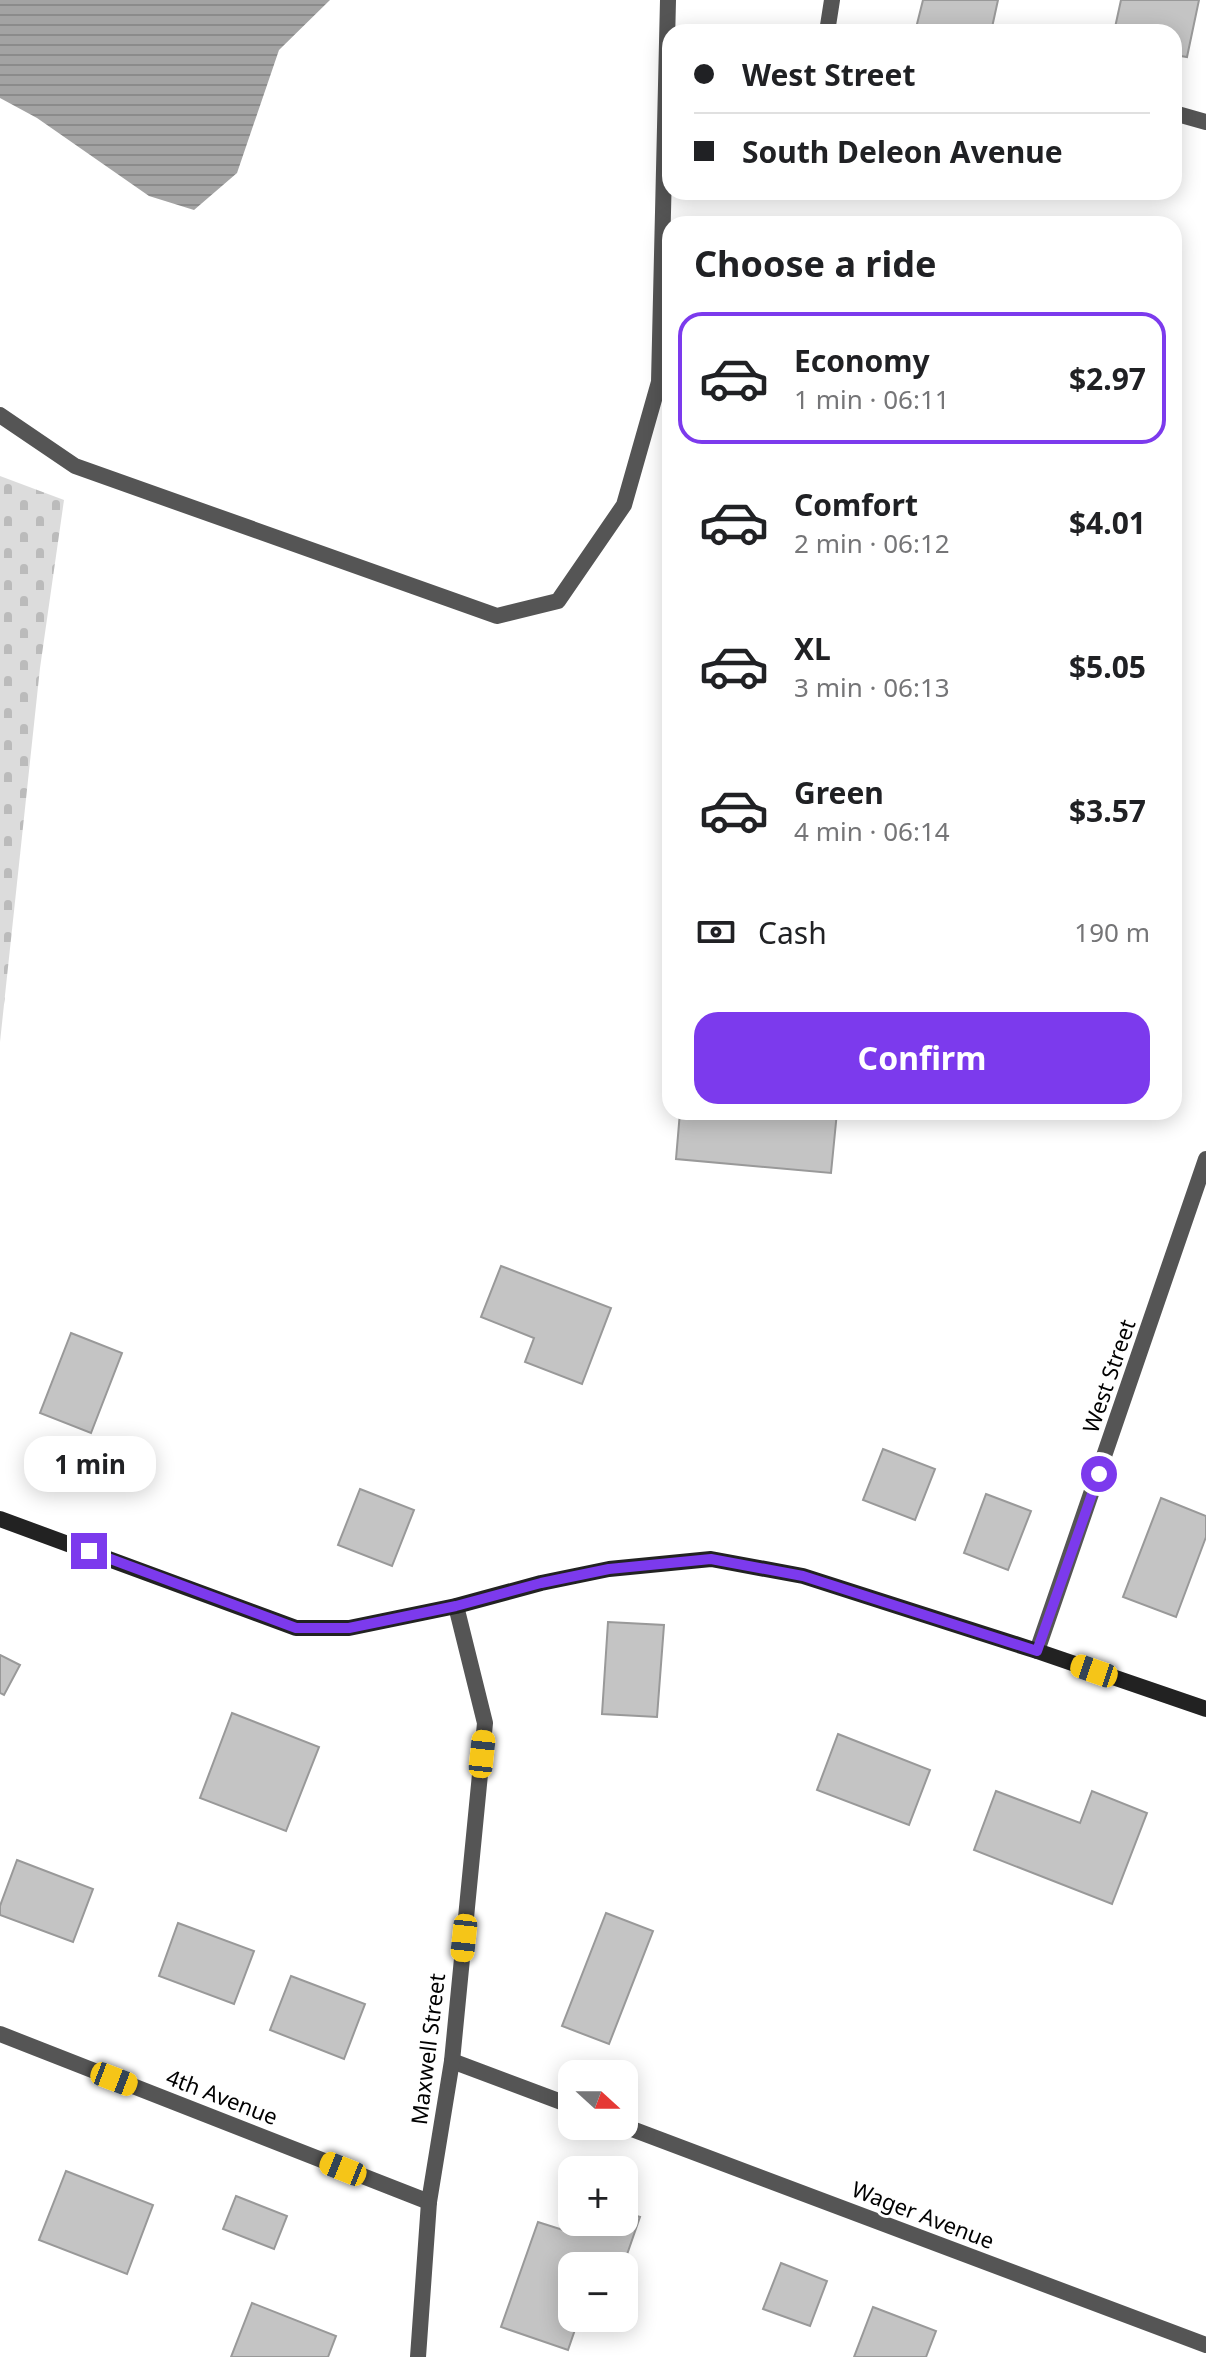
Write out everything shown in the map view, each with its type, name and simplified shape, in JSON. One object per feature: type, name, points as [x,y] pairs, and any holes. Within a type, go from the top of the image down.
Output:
[{"type":"street","points":[[667,24],[668,0]]},
{"type":"street","points":[[828,24],[832,0]]},
{"type":"street","points":[[1182,115],[1206,122]]},
{"type":"street","points":[[0,415],[75,466],[497,616],[558,601],[624,505],[659,382],[662,255]]},
{"type":"street","name":"West Street","points":[[1037,1651],[1206,1159]]},
{"type":"street","points":[[0,1519],[296,1628],[349,1628],[609,1569],[711,1559],[803,1576],[1206,1709]]},
{"type":"street","name":"Maxwell Street","points":[[418,2357],[429,2202],[452,2061],[485,1723],[456,1606]]},
{"type":"street","name":"4th Avenue","points":[[0,2034],[429,2202]]},
{"type":"street","points":[[452,2061],[558,2101]]},
{"type":"street","name":"Wager Avenue","points":[[638,2131],[1206,2345]]},
{"type":"green space","points":[[0,476],[64,500],[40,668],[0,1042]]},
{"type":"shaded area","points":[[0,0],[330,0],[279,50],[237,173],[194,210],[149,196],[37,118],[0,98]]},
{"type":"building","points":[[923,0],[998,0],[993,24],[917,24]]},
{"type":"building","points":[[1121,0],[1199,0],[1187,57],[1182,56],[1182,24],[1116,24]]},
{"type":"building","points":[[679,1120],[836,1120],[831,1173],[676,1159]]},
{"type":"building","points":[[501,1266],[611,1308],[582,1384],[525,1362],[534,1338],[481,1317]]},
{"type":"building","points":[[71,1333],[122,1353],[91,1433],[40,1413]]},
{"type":"building","points":[[883,1449],[935,1469],[915,1520],[863,1500]]},
{"type":"building","points":[[360,1489],[414,1510],[392,1566],[338,1545]]},
{"type":"building","points":[[986,1494],[1031,1511],[1008,1570],[964,1553]]},
{"type":"building","points":[[1161,1498],[1206,1516],[1206,1537],[1176,1617],[1123,1597]]},
{"type":"building","points":[[608,1622],[664,1625],[657,1717],[602,1714]]},
{"type":"building","points":[[0,1655],[20,1665],[4,1695],[0,1693]]},
{"type":"building","points":[[232,1713],[319,1747],[286,1831],[200,1798]]},
{"type":"building","points":[[838,1734],[930,1770],[909,1825],[817,1790]]},
{"type":"building","points":[[996,1791],[1080,1823],[1092,1791],[1147,1813],[1112,1904],[974,1850]]},
{"type":"building","points":[[17,1860],[93,1889],[73,1942],[0,1915],[0,1906]]},
{"type":"building","points":[[606,1913],[653,1931],[609,2044],[562,2026]]},
{"type":"building","points":[[178,1923],[254,1951],[234,2004],[159,1976]]},
{"type":"building","points":[[291,1976],[365,2004],[344,2059],[270,2030]]},
{"type":"building","points":[[66,2171],[153,2205],[127,2274],[39,2240]]},
{"type":"building","points":[[236,2196],[287,2216],[274,2249],[223,2229]]},
{"type":"building","points":[[538,2222],[558,2228],[558,2236],[633,2236],[628,2252],[558,2252],[558,2332],[574,2332],[568,2350],[501,2327]]},
{"type":"building","points":[[781,2263],[827,2281],[810,2326],[763,2309]]},
{"type":"building","points":[[252,2303],[336,2336],[328,2357],[231,2357]]},
{"type":"building","points":[[873,2307],[936,2331],[926,2357],[854,2357]]},
{"type":"route","points":[[89,1551],[296,1628],[349,1628],[609,1569],[711,1559],[803,1576],[1037,1651],[1099,1474]]}]
